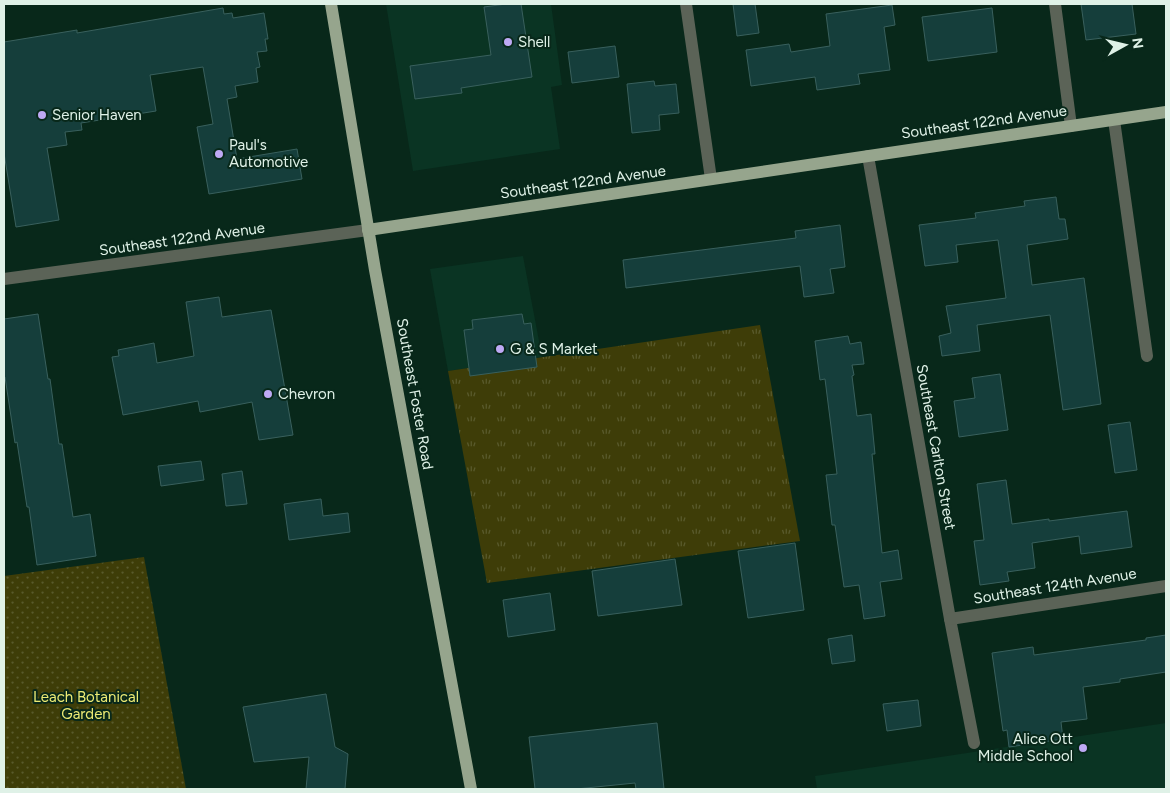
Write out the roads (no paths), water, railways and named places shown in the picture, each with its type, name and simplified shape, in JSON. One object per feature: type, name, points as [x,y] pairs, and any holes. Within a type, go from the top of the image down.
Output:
[{"type":"main road","name":"Southeast Foster Road","points":[[331,4],[368,230],[471,789]]},
{"type":"main road","name":"Southeast 122nd Avenue","points":[[368,230],[1166,112]]},
{"type":"street","points":[[686,4],[711,179]]},
{"type":"street","points":[[1055,4],[1071,126]]},
{"type":"street","points":[[1114,120],[1147,356]]},
{"type":"street","name":"Southeast Carlton Street","points":[[868,156],[950,619],[974,743]]},
{"type":"street","name":"Southeast 122nd Avenue","points":[[4,279],[368,230]]},
{"type":"street","name":"Southeast 124th Avenue","points":[[950,619],[1166,586]]},
{"type":"place","name":"Shell","points":[[508,42]]},
{"type":"place","name":"Senior Haven","points":[[42,115]]},
{"type":"place","name":"Paul's Automotive","points":[[219,154]]},
{"type":"place","name":"G & S Market","points":[[500,349]]},
{"type":"place","name":"Chevron","points":[[268,394]]},
{"type":"place","name":"Alice Ott Middle School","points":[[1083,748]]},
{"type":"park label","name":"Leach Botanical Garden","points":[[86,706]]}]
